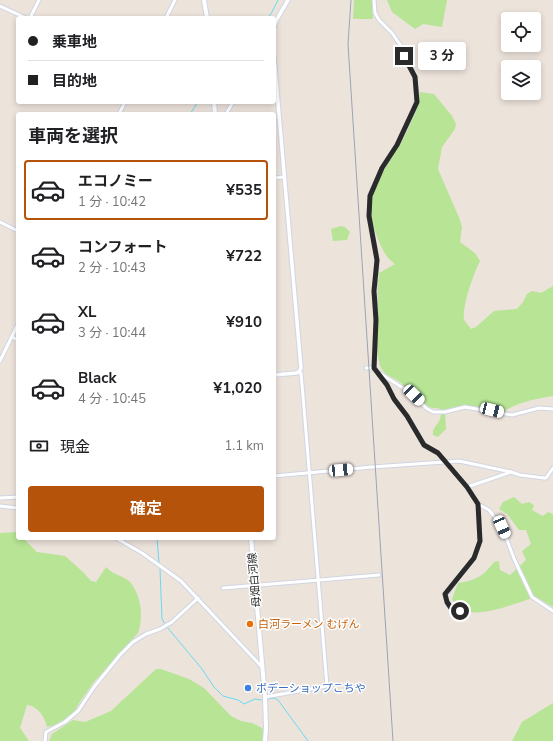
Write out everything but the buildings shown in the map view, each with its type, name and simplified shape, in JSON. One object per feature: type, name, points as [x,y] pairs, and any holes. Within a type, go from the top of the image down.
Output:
[{"type":"main road","points":[[204,0],[207,16]]},
{"type":"main road","name":"母畑白河線","points":[[251,540],[265,697],[265,741]]},
{"type":"street","points":[[31,16],[39,0]]},
{"type":"street","points":[[167,16],[174,0]]},
{"type":"street","points":[[276,22],[288,0]]},
{"type":"street","points":[[374,0],[375,13],[401,46],[415,77],[417,96],[414,110],[397,145],[380,173],[370,196],[369,216],[377,260],[374,291],[376,320],[374,368]]},
{"type":"street","points":[[0,6],[22,16]]},
{"type":"street","points":[[265,697],[327,686],[301,373],[299,372],[301,368],[276,81]]},
{"type":"street","points":[[276,178],[284,177]]},
{"type":"street","points":[[0,222],[16,230]]},
{"type":"street","points":[[0,361],[16,328]]},
{"type":"street","points":[[12,337],[16,339]]},
{"type":"street","points":[[366,368],[374,368],[414,395],[426,408],[433,412],[445,412],[465,407],[512,415],[539,408],[553,409]]},
{"type":"street","points":[[276,375],[296,374],[299,372]]},
{"type":"street","points":[[378,372],[424,445],[438,453],[467,487],[478,504],[489,510],[502,527],[515,561],[532,598],[553,611]]},
{"type":"street","points":[[276,476],[459,461],[520,475],[546,478],[553,468]]},
{"type":"street","points":[[467,487],[511,472]]},
{"type":"street","points":[[0,498],[16,497]]},
{"type":"street","points":[[460,611],[453,611],[447,602],[445,594],[474,558],[480,541],[478,504]]},
{"type":"street","points":[[0,506],[16,508]]},
{"type":"street","points":[[119,540],[142,553],[181,581],[262,667]]},
{"type":"street","points":[[223,588],[379,575]]},
{"type":"street","points":[[45,741],[46,732],[66,722],[78,712],[94,687],[133,642],[172,622],[183,614],[198,598]]},
{"type":"green space","points":[[354,0],[372,0],[373,19],[353,19]]},
{"type":"green space","points":[[387,0],[447,0],[442,27],[423,24],[415,29],[392,12]]},
{"type":"green space","points":[[420,92],[434,94],[452,116],[456,124],[455,129],[442,147],[438,169],[460,220],[462,227],[460,242],[475,253],[480,261],[472,281],[465,306],[465,321],[471,329],[476,327],[494,311],[517,309],[527,294],[532,291],[541,293],[553,286],[553,396],[525,402],[499,414],[456,407],[445,410],[446,429],[438,437],[433,435],[433,433],[440,419],[441,409],[421,406],[401,383],[383,371],[380,364],[377,339],[379,273],[395,264],[389,259],[381,246],[373,225],[371,216],[372,195],[379,179],[408,129]]},
{"type":"green space","points":[[341,226],[345,227],[350,232],[347,240],[333,241],[331,229]]},
{"type":"green space","points":[[514,497],[522,504],[529,502],[534,505],[532,510],[543,516],[548,512],[553,514],[553,607],[536,597],[485,612],[469,612],[463,610],[452,599],[458,583],[470,581],[479,577],[494,562],[499,561],[500,570],[510,575],[526,560],[522,551],[531,544],[526,530],[519,530],[507,514],[499,509],[503,502]]},
{"type":"green space","points":[[16,532],[16,540],[25,540],[37,552],[65,556],[91,581],[96,582],[106,567],[130,582],[134,587],[139,600],[141,613],[138,633],[93,683],[74,713],[55,725],[47,727],[45,719],[38,710],[27,705],[20,728],[29,741],[0,741],[0,533]]},
{"type":"green space","points":[[156,669],[161,669],[189,679],[204,688],[231,716],[262,728],[265,733],[265,741],[49,741],[52,734],[73,720],[85,722],[111,711]]},
{"type":"green space","points":[[553,703],[553,741],[512,741],[522,722]]},
{"type":"waterway","points":[[269,16],[278,0]]},
{"type":"waterway","points":[[191,112],[197,104]]},
{"type":"waterway","points":[[157,540],[159,563]]},
{"type":"waterway","points":[[160,569],[162,619],[165,624]]},
{"type":"waterway","points":[[167,627],[202,669],[214,687],[223,696],[238,700],[244,704],[255,699],[261,700]]},
{"type":"waterway","points":[[268,699],[274,698],[278,700],[308,741]]},
{"type":"railway","points":[[351,0],[348,44],[393,741]]},
{"type":"place","name":"白河ラーメン むげん","points":[[250,624]]},
{"type":"place","name":"ボデーショップこちや","points":[[248,688]]},
{"type":"route","points":[[404,56],[415,77],[417,102],[397,145],[382,168],[374,184],[369,205],[369,216],[377,260],[374,291],[376,320],[374,368],[387,385],[394,399],[407,416],[424,445],[438,453],[467,487],[478,504],[480,541],[474,558],[445,594],[448,605],[453,611],[460,611]]}]
